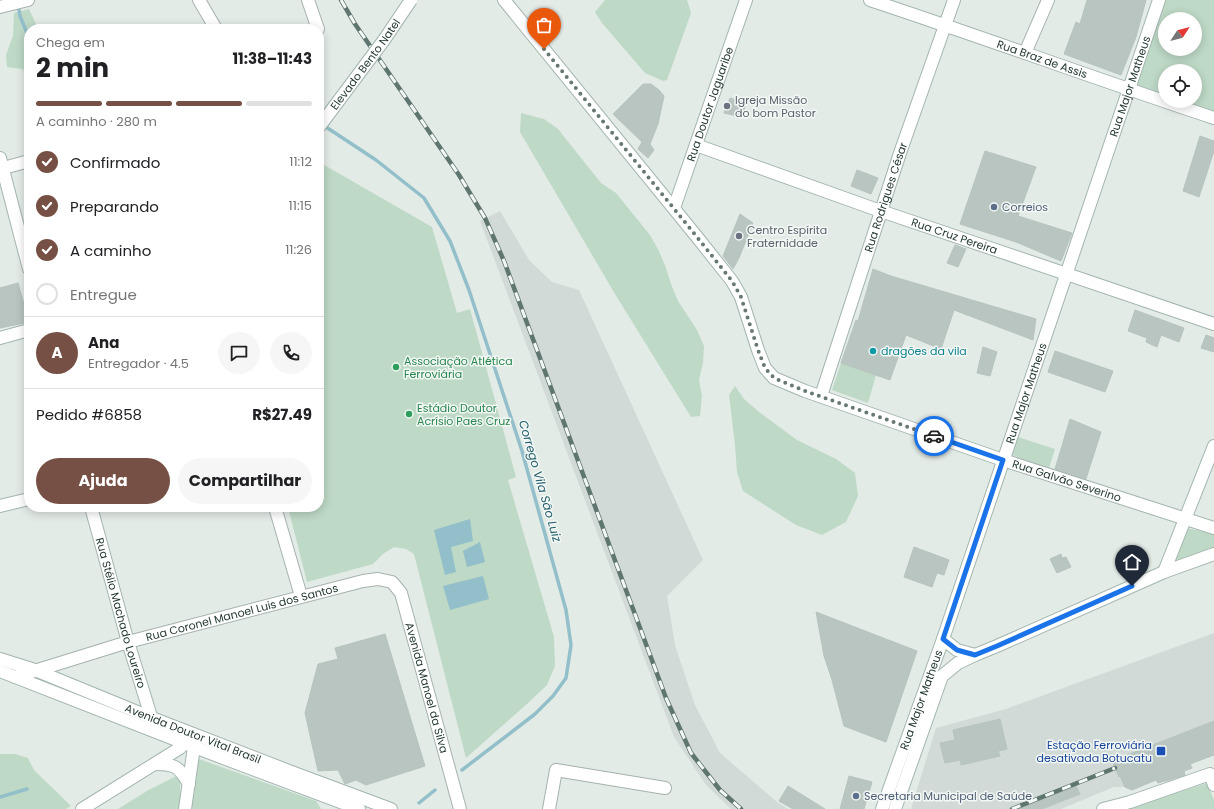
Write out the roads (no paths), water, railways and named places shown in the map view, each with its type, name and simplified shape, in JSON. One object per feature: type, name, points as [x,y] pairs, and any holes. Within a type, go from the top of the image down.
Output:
[{"type":"main road","points":[[3,7],[28,0]]},
{"type":"main road","points":[[199,0],[213,24]]},
{"type":"main road","points":[[308,0],[316,24]]},
{"type":"main road","name":"Elevado Bento Natel","points":[[324,120],[384,40],[411,0]]},
{"type":"main road","name":"Rua Galvão Severino","points":[[504,0],[674,208],[735,286],[741,297],[765,368],[774,378],[820,396],[1003,460],[1214,528]]},
{"type":"main road","name":"Rua Doutor Jaguaribe","points":[[674,208],[746,0]]},
{"type":"main road","name":"Rua Braz de Assis","points":[[870,0],[1214,118]]},
{"type":"main road","name":"Rua Rodrigues César","points":[[820,396],[881,211],[954,0]]},
{"type":"main road","points":[[1025,53],[1048,0]]},
{"type":"main road","name":"Rua Major Matheus","points":[[882,809],[943,639],[1159,0]]},
{"type":"main road","name":"Rua Cruz Pereira","points":[[696,145],[881,211],[1214,324]]},
{"type":"main road","points":[[24,162],[1,165],[24,250]]},
{"type":"main road","points":[[0,338],[24,331]]},
{"type":"main road","points":[[1164,572],[1214,446]]},
{"type":"main road","points":[[0,506],[24,500]]},
{"type":"main road","name":"Rua Stélio Machado Loureiro","points":[[92,512],[128,642],[155,731]]},
{"type":"main road","points":[[276,512],[301,596]]},
{"type":"main road","name":"Rua Major Matheus","points":[[895,809],[942,676],[958,663],[1164,572],[1214,554]]},
{"type":"main road","name":"Rua Coronel Manoel Luis dos Santos","points":[[15,677],[128,642],[301,596],[363,581],[378,579]]},
{"type":"main road","name":"Avenida Manoel da Silva","points":[[378,579],[392,582],[401,593],[458,807]]},
{"type":"main road","points":[[943,639],[957,650],[975,655]]},
{"type":"main road","name":"Avenida Doutor Vital Brasil","points":[[0,659],[35,670],[152,718],[389,808]]},
{"type":"main road","name":"Avenida Doutor Vital Brasil","points":[[0,671],[358,809]]},
{"type":"main road","points":[[185,809],[189,784],[188,731]]},
{"type":"main road","points":[[82,809],[180,748],[189,745]]},
{"type":"main road","points":[[155,764],[168,764],[175,766],[182,772],[189,784]]},
{"type":"main road","points":[[549,809],[556,770],[665,788]]},
{"type":"main road","points":[[1103,809],[1212,779]]},
{"type":"main road","points":[[320,794],[325,799],[330,809]]},
{"type":"water","points":[[470,519],[473,541],[451,547],[456,572],[445,575],[434,530]]},
{"type":"water","points":[[480,542],[485,562],[467,567],[463,551]]},
{"type":"water","points":[[483,576],[489,599],[450,610],[443,586]]},
{"type":"waterway","name":"Corrego Vila São Luiz","points":[[18,5],[24,26]]},
{"type":"waterway","name":"Corrego Vila São Luiz","points":[[324,126],[376,160],[424,198],[450,241],[469,290],[522,451],[566,610],[571,645],[566,678],[553,696],[535,714],[462,770]]},
{"type":"waterway","points":[[0,797],[27,789]]},
{"type":"waterway","name":"Corrego Vila São Luiz","points":[[419,803],[435,790]]},
{"type":"railway","points":[[341,0],[355,24],[459,175],[485,218],[504,261],[666,698],[691,753],[720,790],[741,809]]},
{"type":"railway","points":[[1012,809],[1115,768]]},
{"type":"place","name":"Igreja Missão do bom Pastor","points":[[727,106]]},
{"type":"place","name":"Correios","points":[[994,207]]},
{"type":"place","name":"Centro Espírita Fraternidade","points":[[739,236]]},
{"type":"place","name":"dragões da vila","points":[[873,351]]},
{"type":"place","name":"Associação Atlética Ferroviária","points":[[396,367]]},
{"type":"place","name":"Estádio Doutor Acrísio Paes Cruz","points":[[409,414]]},
{"type":"place","name":"Estação Ferroviária desativada Botucatu","points":[[1161,751]]},
{"type":"place","name":"Secretaria Municipal de Saúde","points":[[856,796]]}]
